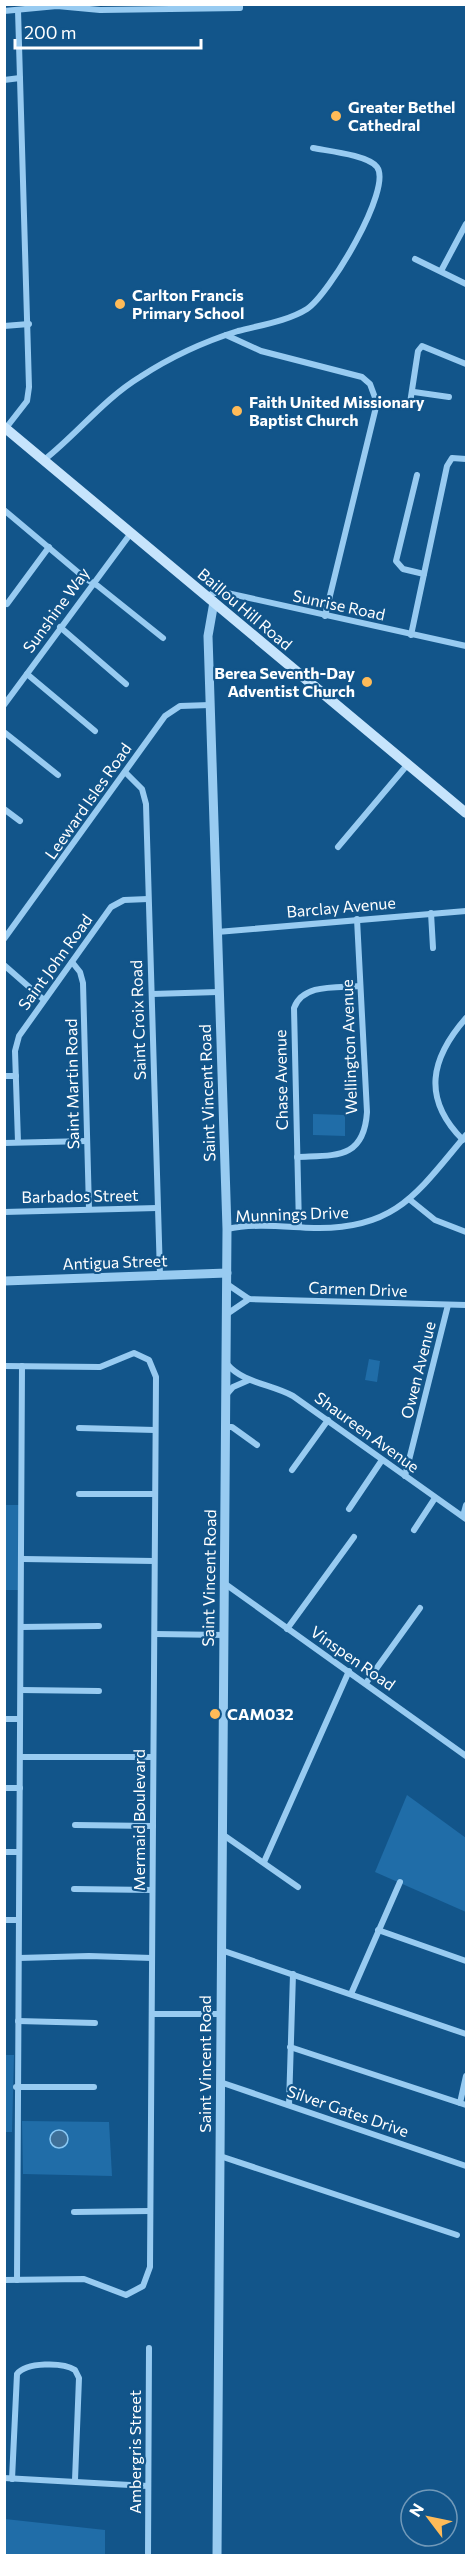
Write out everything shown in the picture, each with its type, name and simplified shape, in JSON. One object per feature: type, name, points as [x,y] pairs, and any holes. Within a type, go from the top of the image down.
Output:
[{"type":"main road","name":"Baillou Hill Road","points":[[5,428],[466,813]]},
{"type":"street","points":[[4,11],[57,6],[100,10],[240,6]]},
{"type":"street","points":[[5,428],[21,412],[29,394],[29,324],[18,10]]},
{"type":"street","points":[[4,80],[20,78]]},
{"type":"street","points":[[44,460],[141,375],[226,335],[282,319],[310,306],[339,271],[357,238],[378,187],[379,170],[366,159],[313,148]]},
{"type":"street","points":[[441,271],[466,224]]},
{"type":"street","points":[[415,258],[466,284]]},
{"type":"street","points":[[4,326],[29,324]]},
{"type":"street","points":[[226,335],[266,353],[365,378],[370,384],[377,403],[325,616]]},
{"type":"street","points":[[377,403],[404,407],[412,401],[418,351],[422,346],[466,364]]},
{"type":"street","points":[[414,392],[448,397]]},
{"type":"street","points":[[411,634],[447,466],[452,458],[466,459]]},
{"type":"street","points":[[417,475],[396,561],[403,569],[424,574]]},
{"type":"street","points":[[5,512],[163,638]]},
{"type":"street","name":"Sunshine Way","points":[[4,705],[130,532]]},
{"type":"street","points":[[7,604],[49,547]]},
{"type":"street","name":"Sunrise Road","points":[[211,599],[213,593],[226,593],[466,646]]},
{"type":"street","name":"Saint Vincent Road","points":[[211,599],[208,628],[227,1229],[217,2556]]},
{"type":"street","points":[[60,627],[126,684]]},
{"type":"street","points":[[27,674],[94,731]]},
{"type":"street","name":"Leeward Isles Road","points":[[4,939],[168,712],[180,706],[210,705]]},
{"type":"street","points":[[4,732],[58,776]]},
{"type":"street","points":[[338,847],[408,764]]},
{"type":"street","name":"Saint Croix Road","points":[[125,772],[140,785],[145,798],[160,1275]]},
{"type":"street","points":[[4,809],[20,821]]},
{"type":"street","name":"Saint John Road","points":[[18,1142],[17,1039],[113,904],[124,900],[148,899]]},
{"type":"street","name":"Barclay Avenue","points":[[217,932],[466,911]]},
{"type":"street","points":[[430,913],[433,948]]},
{"type":"street","name":"Wellington Avenue","points":[[297,1157],[346,1153],[354,1148],[362,1137],[367,1112],[357,919]]},
{"type":"street","name":"Saint Martin Road","points":[[72,962],[80,972],[83,983],[89,1209]]},
{"type":"street","points":[[4,965],[44,1000]]},
{"type":"street","name":"Chase Avenue","points":[[299,1227],[293,1016],[296,1004],[308,992],[360,986]]},
{"type":"street","points":[[152,994],[218,992]]},
{"type":"street","points":[[465,1138],[442,1113],[435,1083],[441,1053],[466,1018]]},
{"type":"street","points":[[4,1076],[16,1076]]},
{"type":"street","name":"Munnings Drive","points":[[227,1229],[252,1225],[331,1228],[362,1224],[385,1216],[409,1199],[465,1138]]},
{"type":"street","points":[[4,1143],[87,1141]]},
{"type":"street","points":[[409,1199],[435,1220],[466,1232]]},
{"type":"street","name":"Barbados Street","points":[[4,1212],[157,1208]]},
{"type":"street","name":"Antigua Street","points":[[4,1281],[227,1274]]},
{"type":"street","points":[[227,1284],[249,1299]]},
{"type":"street","points":[[227,1314],[234,1306],[249,1299]]},
{"type":"street","name":"Carmen Drive","points":[[249,1299],[466,1305]]},
{"type":"street","name":"Owen Avenue","points":[[405,1476],[448,1305]]},
{"type":"street","name":"Mermaid Boulevard","points":[[4,1366],[94,1367],[109,1364],[127,1354],[144,1356],[152,1363],[156,1374],[150,2267],[143,2286],[135,2292],[119,2294],[98,2283],[84,2279],[4,2280]]},
{"type":"street","name":"Shaureen Avenue","points":[[227,1364],[249,1380],[283,1390],[465,1517]]},
{"type":"street","points":[[17,2280],[16,2087],[23,1559],[22,1366]]},
{"type":"street","points":[[226,1395],[233,1387],[249,1380]]},
{"type":"street","points":[[292,1470],[327,1420]]},
{"type":"street","points":[[226,1427],[232,1427],[258,1445]]},
{"type":"street","points":[[79,1428],[155,1430]]},
{"type":"street","points":[[349,1509],[382,1460]]},
{"type":"street","points":[[79,1494],[155,1494]]},
{"type":"street","points":[[414,1530],[435,1498]]},
{"type":"street","points":[[465,1517],[466,1504]]},
{"type":"street","points":[[287,1629],[354,1537]]},
{"type":"street","points":[[23,1559],[154,1561]]},
{"type":"street","name":"Vinspen Road","points":[[224,1584],[466,1756]]},
{"type":"street","points":[[366,1683],[420,1608]]},
{"type":"street","points":[[21,1627],[99,1626]]},
{"type":"street","points":[[155,1634],[224,1635]]},
{"type":"street","points":[[264,1862],[349,1671]]},
{"type":"street","points":[[21,1690],[99,1691]]},
{"type":"street","points":[[4,1719],[20,1719]]},
{"type":"street","points":[[20,1757],[152,1757]]},
{"type":"street","points":[[4,1788],[20,1788]]},
{"type":"street","points":[[75,1825],[153,1826]]},
{"type":"street","points":[[222,1834],[298,1887]]},
{"type":"street","points":[[4,1852],[19,1852]]},
{"type":"street","points":[[351,1994],[400,1882]]},
{"type":"street","points":[[74,1889],[152,1890]]},
{"type":"street","points":[[4,1920],[18,1920]]},
{"type":"street","points":[[378,1930],[466,1961]]},
{"type":"street","points":[[221,1950],[466,2034]]},
{"type":"street","points":[[19,1958],[89,1956],[152,1958]]},
{"type":"street","points":[[289,2105],[293,1974]]},
{"type":"street","points":[[152,2014],[220,2014]]},
{"type":"street","points":[[18,2021],[95,2023]]},
{"type":"street","points":[[290,2047],[463,2104],[466,2076]]},
{"type":"street","name":"Silver Gates Drive","points":[[220,2082],[466,2166]]},
{"type":"street","points":[[16,2087],[94,2088]]},
{"type":"street","points":[[220,2156],[457,2235]]},
{"type":"street","points":[[74,2212],[150,2211]]},
{"type":"street","name":"Ambergris Street","points":[[148,2556],[150,2348]]},
{"type":"street","points":[[12,2479],[14,2380],[24,2367],[64,2366],[75,2370],[79,2378],[75,2480]]},
{"type":"street","points":[[4,2478],[75,2480],[148,2486]]},
{"type":"shaded area","points":[[313,1114],[345,1115],[345,1136],[313,1135]]},
{"type":"shaded area","points":[[369,1359],[380,1361],[377,1382],[365,1380]]},
{"type":"shaded area","points":[[5,1505],[19,1505],[18,1590],[5,1590]]},
{"type":"shaded area","points":[[407,1795],[466,1838],[466,1912],[375,1872]]},
{"type":"shaded area","points":[[5,2055],[14,2055],[12,2132],[5,2132]]},
{"type":"shaded area","points":[[22,2121],[109,2122],[112,2176],[23,2174]]},
{"type":"shaded area","points":[[59,2130],[65,2133],[68,2139],[65,2145],[59,2148],[53,2145],[50,2139],[53,2133]]},
{"type":"shaded area","points":[[5,2519],[105,2530],[105,2555],[5,2555]]},
{"type":"place","name":"Greater Bethel Cathedral","points":[[336,116]]},
{"type":"place","name":"Carlton Francis Primary School","points":[[120,304]]},
{"type":"place","name":"Faith United Missionary Baptist Church","points":[[237,411]]},
{"type":"place","name":"Berea Seventh-Day Adventist Church","points":[[367,682]]},
{"type":"place","name":"CAM032","points":[[215,1714]]}]
